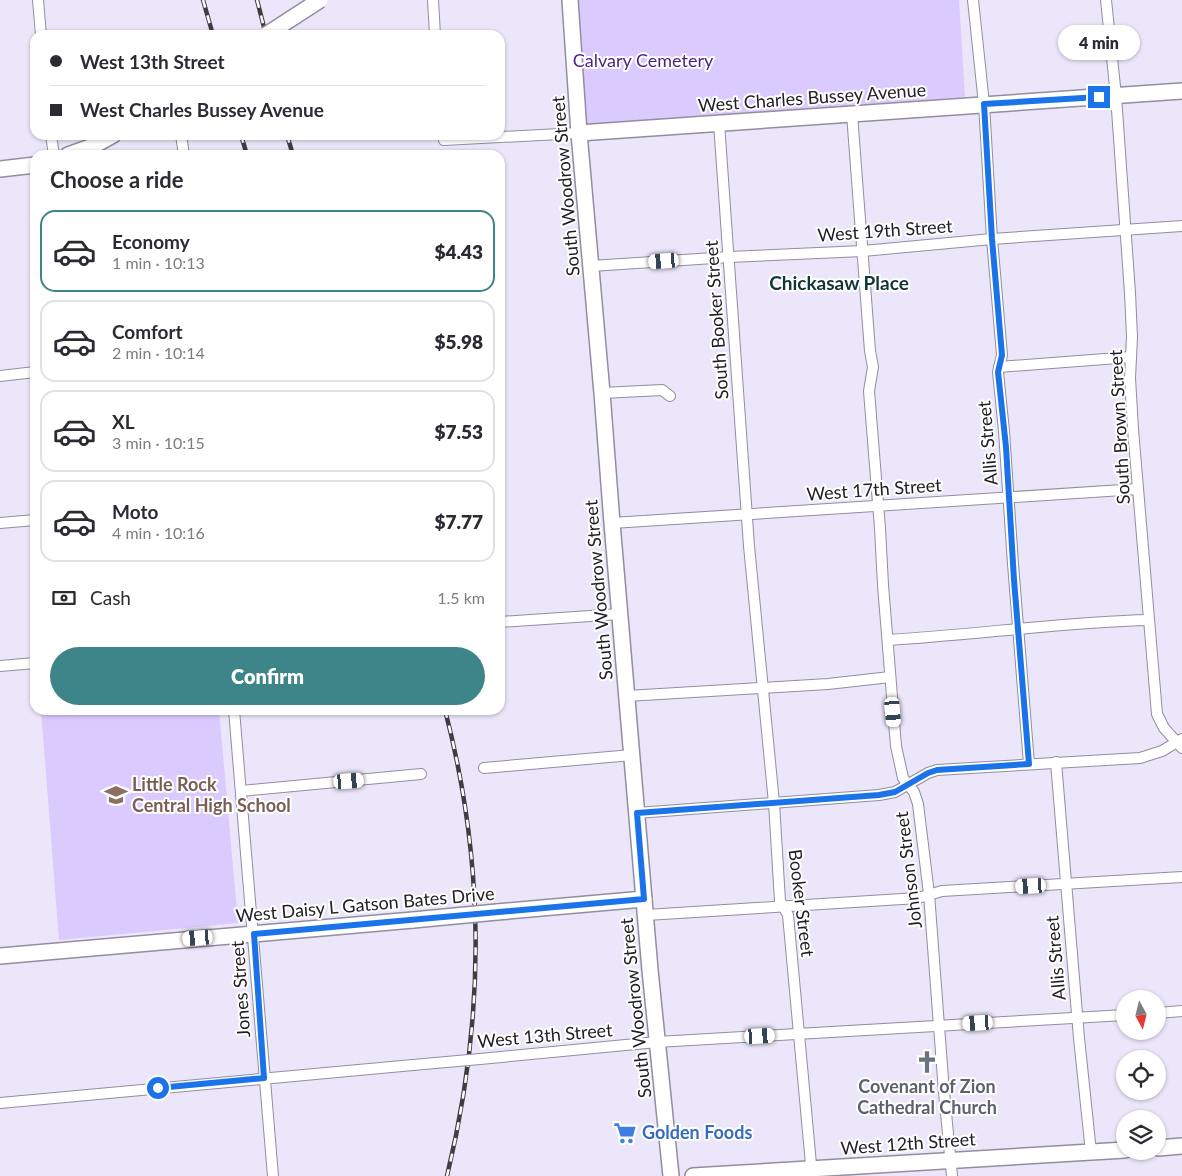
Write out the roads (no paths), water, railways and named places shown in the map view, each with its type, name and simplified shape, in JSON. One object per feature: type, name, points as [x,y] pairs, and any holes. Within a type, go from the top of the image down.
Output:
[{"type":"main road","points":[[274,30],[320,0]]},
{"type":"main road","name":"South Woodrow Street","points":[[570,0],[579,133],[644,899],[671,1176]]},
{"type":"main road","name":"West Charles Bussey Avenue","points":[[579,133],[1182,91]]},
{"type":"main road","points":[[82,150],[104,140]]},
{"type":"main road","points":[[0,170],[30,166]]},
{"type":"main road","name":"West Daisy L Gatson Bates Drive","points":[[0,956],[644,899]]},
{"type":"main road","points":[[1166,1147],[1182,1146]]},
{"type":"main road","name":"West 12th Street","points":[[693,1176],[812,1172],[951,1160],[1116,1151]]},
{"type":"street","points":[[38,0],[41,30]]},
{"type":"street","points":[[433,0],[436,30]]},
{"type":"street","name":"Allis Street","points":[[973,0],[984,104],[992,239],[1002,355],[999,367],[999,382],[1010,498],[1029,764]]},
{"type":"street","name":"South Brown Street","points":[[1106,0],[1116,96],[1130,293],[1132,336],[1130,394],[1157,714],[1164,728],[1180,743]]},
{"type":"street","name":"Johnson Street","points":[[852,114],[870,351],[873,367],[869,391],[890,677],[898,760],[903,778],[914,792],[918,804],[929,894],[952,1176]]},
{"type":"street","name":"South Booker Street","points":[[719,123],[747,514]]},
{"type":"street","name":"West Charles Bussey Avenue","points":[[505,136],[579,133]]},
{"type":"street","name":"West 19th Street","points":[[591,266],[863,251],[992,239],[1182,226]]},
{"type":"street","points":[[999,367],[1131,357]]},
{"type":"street","points":[[0,376],[30,373]]},
{"type":"street","points":[[602,393],[662,390],[670,396]]},
{"type":"street","name":"West 17th Street","points":[[612,523],[1138,489]]},
{"type":"street","name":"Booker Street","points":[[747,514],[774,803],[780,901],[788,914],[812,1172]]},
{"type":"street","points":[[0,523],[30,520]]},
{"type":"street","points":[[505,622],[620,614]]},
{"type":"street","points":[[888,640],[1018,630],[1094,621],[1149,620]]},
{"type":"street","points":[[0,666],[30,663]]},
{"type":"street","points":[[627,696],[828,684],[890,677]]},
{"type":"street","name":"Jones Street","points":[[234,715],[273,1176]]},
{"type":"street","points":[[637,813],[879,795],[895,792],[937,770],[1140,758],[1180,743]]},
{"type":"street","points":[[484,768],[632,755]]},
{"type":"street","name":"Allis Street","points":[[1056,762],[1090,1152]]},
{"type":"street","points":[[241,791],[421,774]]},
{"type":"street","points":[[646,915],[918,898],[942,891],[1182,876]]},
{"type":"street","points":[[1166,1012],[1182,1011]]},
{"type":"street","name":"West 13th Street","points":[[0,1102],[657,1042],[1116,1016]]},
{"type":"railway","points":[[203,0],[212,30]]},
{"type":"railway","points":[[257,0],[265,30]]},
{"type":"railway","points":[[242,140],[246,150]]},
{"type":"railway","points":[[288,140],[292,150]]},
{"type":"railway","points":[[446,715],[468,827],[474,885],[476,943],[474,1001],[468,1059],[460,1117],[447,1176]]},
{"type":"place","name":"Little Rock Central High School","points":[[116,795]]},
{"type":"place","name":"Covenant of Zion Cathedral Church","points":[[927,1062]]},
{"type":"place","name":"Golden Foods","points":[[625,1133]]},
{"type":"district","name":"Chickasaw Place","points":[[839,283]]},
{"type":"park label","name":"Calvary Cemetery","points":[[643,61]]}]
